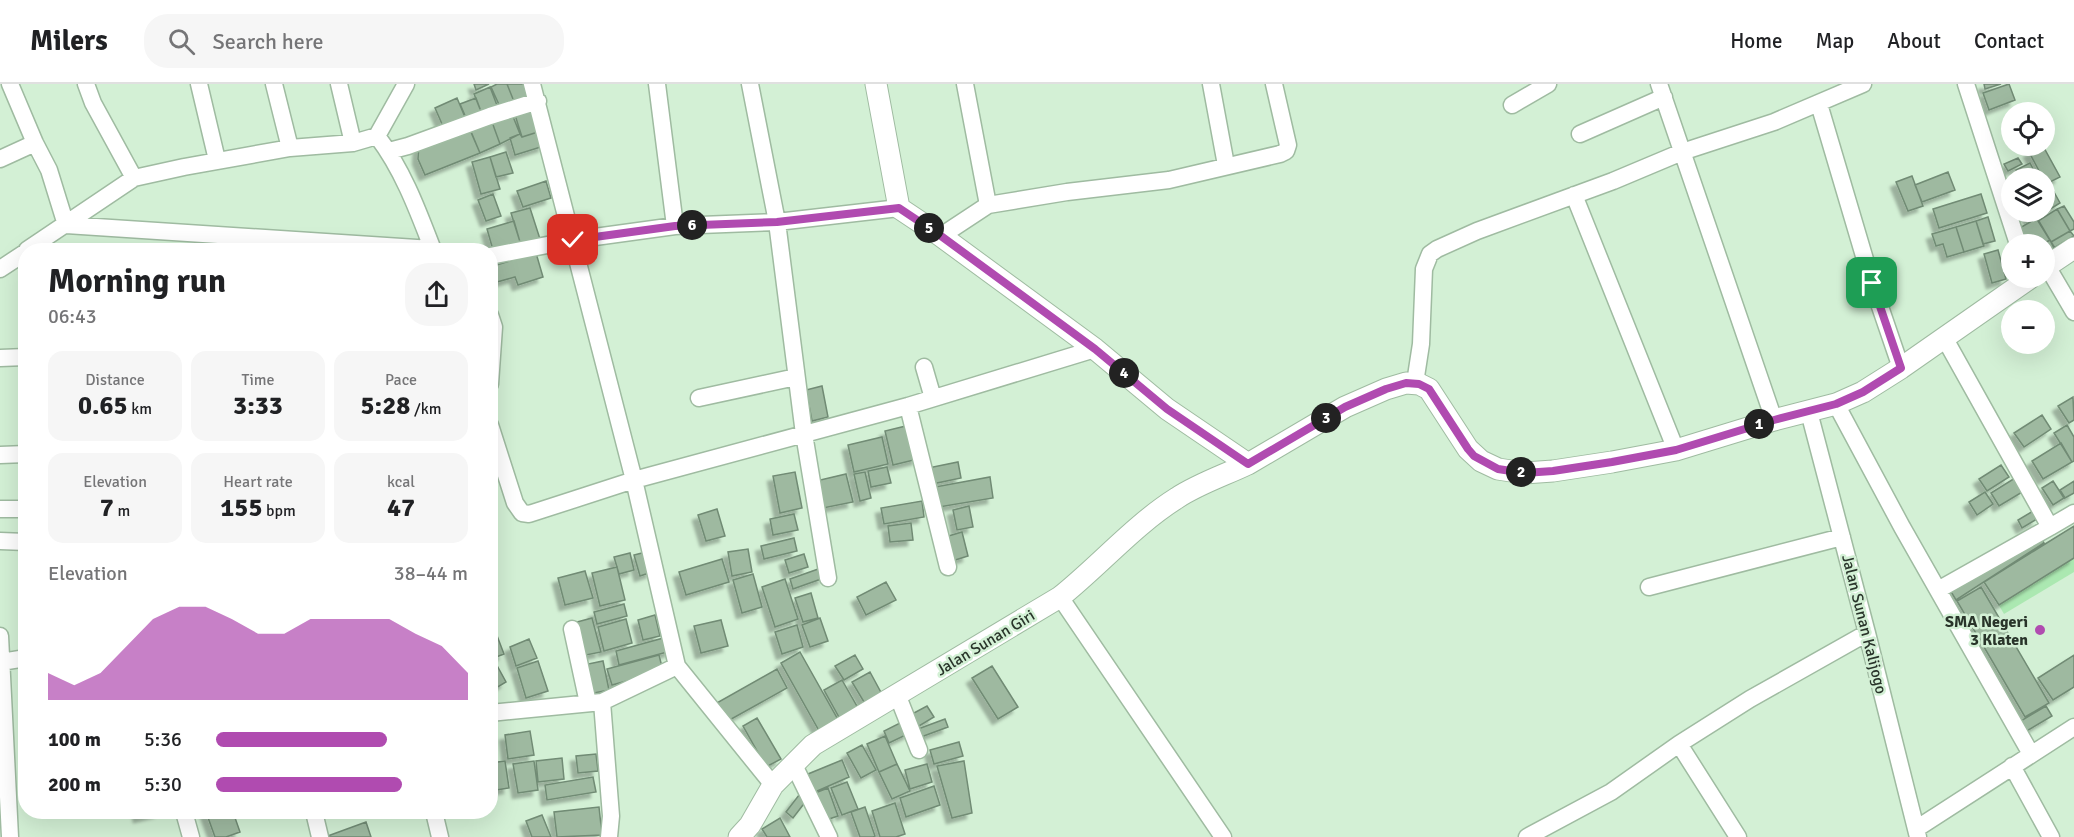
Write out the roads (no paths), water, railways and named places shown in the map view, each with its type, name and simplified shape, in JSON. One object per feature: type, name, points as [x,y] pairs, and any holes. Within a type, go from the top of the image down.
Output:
[{"type":"street","points":[[10,84],[49,170],[66,225]]},
{"type":"street","points":[[86,84],[93,103],[134,178]]},
{"type":"street","points":[[199,84],[217,160]]},
{"type":"street","points":[[274,84],[290,148]]},
{"type":"street","points":[[339,84],[353,143]]},
{"type":"street","points":[[38,243],[134,178],[217,160],[290,148],[353,143],[377,136],[406,84]]},
{"type":"street","points":[[532,84],[634,480],[677,666],[773,785]]},
{"type":"street","points":[[657,84],[675,226]]},
{"type":"street","points":[[750,84],[777,222],[804,434],[828,578]]},
{"type":"street","points":[[876,84],[899,208]]},
{"type":"street","points":[[965,84],[988,205]]},
{"type":"street","points":[[1211,84],[1227,165]]},
{"type":"street","points":[[941,236],[988,205],[1067,192],[1169,180],[1280,154],[1286,151],[1288,145],[1274,84]]},
{"type":"street","points":[[1512,105],[1548,84]]},
{"type":"street","points":[[1863,84],[1774,122],[1682,152],[1477,231],[1430,254],[1424,269],[1421,344],[1415,383],[1425,386],[1434,394],[1468,449],[1481,461],[1498,469],[1524,473],[1553,471],[1676,450],[1836,404],[1863,392],[1901,368],[2016,288]]},
{"type":"street","points":[[1966,84],[2015,234]]},
{"type":"street","points":[[1580,134],[1662,91],[1774,420]]},
{"type":"street","points":[[389,151],[538,101]]},
{"type":"street","points":[[1820,104],[1872,283],[1901,368]]},
{"type":"street","points":[[377,136],[389,151],[411,195],[429,243]]},
{"type":"street","points":[[0,159],[35,142]]},
{"type":"street","points":[[1574,195],[1676,450]]},
{"type":"street","points":[[498,254],[573,240],[675,226],[777,222],[899,208],[1095,349],[1167,409],[1248,464]]},
{"type":"street","points":[[66,225],[330,243]]},
{"type":"street","points":[[2055,261],[2074,248]]},
{"type":"street","points":[[0,268],[18,256]]},
{"type":"street","points":[[2049,288],[2074,312]]},
{"type":"street","points":[[1945,339],[2050,527]]},
{"type":"street","points":[[498,450],[515,503],[522,513],[537,513],[634,480],[908,406],[1095,349]]},
{"type":"street","points":[[0,358],[18,357]]},
{"type":"street","points":[[924,367],[933,398]]},
{"type":"street","points":[[699,398],[796,377]]},
{"type":"street","name":"Jalan Sunan Giri","points":[[739,837],[750,825],[773,785],[813,745],[1060,597],[1177,498],[1248,464],[1345,407],[1386,389],[1406,383],[1415,383]]},
{"type":"street","points":[[1836,404],[2031,754]]},
{"type":"street","points":[[908,406],[948,567]]},
{"type":"street","name":"Jalan Sunan Kalijogo","points":[[1809,412],[1917,833]]},
{"type":"street","points":[[0,455],[18,454]]},
{"type":"street","points":[[0,509],[18,509]]},
{"type":"street","points":[[1938,590],[2074,513]]},
{"type":"street","points":[[1649,587],[1842,537]]},
{"type":"street","points":[[0,542],[18,542]]},
{"type":"street","points":[[1060,597],[1223,837]]},
{"type":"street","points":[[572,629],[595,703],[611,816],[609,837]]},
{"type":"street","points":[[1527,837],[1611,792],[1679,744],[1750,699],[1867,633]]},
{"type":"street","points":[[0,636],[10,837]]},
{"type":"street","points":[[1,662],[18,659]]},
{"type":"street","points":[[498,712],[595,703],[677,666]]},
{"type":"street","points":[[897,694],[919,750]]},
{"type":"street","points":[[1917,833],[2012,766],[2074,727]]},
{"type":"street","points":[[1679,744],[1738,837]]},
{"type":"street","points":[[793,763],[829,837]]},
{"type":"street","points":[[2012,766],[2051,837]]},
{"type":"street","points":[[186,819],[191,837]]},
{"type":"street","points":[[316,819],[320,837]]},
{"type":"street","points":[[436,819],[440,837]]},
{"type":"place","name":"SMA Negeri 3 Klaten","points":[[2040,630]]}]
